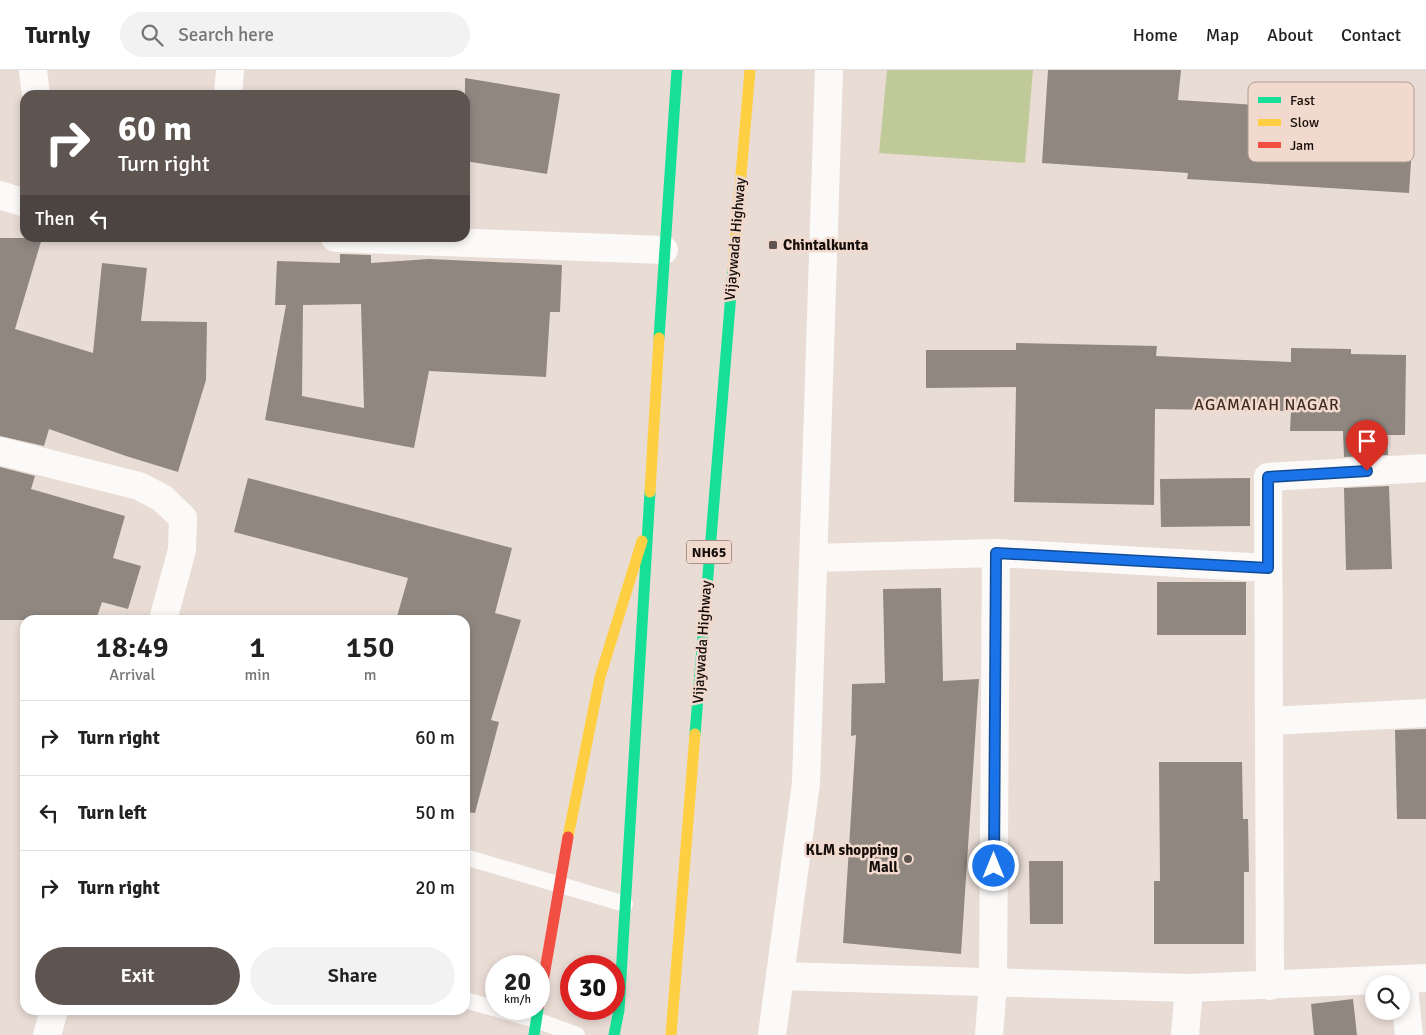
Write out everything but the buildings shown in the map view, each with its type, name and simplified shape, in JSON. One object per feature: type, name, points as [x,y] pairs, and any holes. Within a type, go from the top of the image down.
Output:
[{"type":"main road","points":[[614,1035],[619,1010],[647,524],[677,70]]},
{"type":"main road","name":"Vijaywada Highway","points":[[671,1035],[711,524],[750,70]]},
{"type":"main road","points":[[547,955],[600,677],[647,524]]},
{"type":"street","points":[[34,70],[36,90]]},
{"type":"street","points":[[228,90],[230,70]]},
{"type":"street","points":[[772,1035],[806,783],[829,70]]},
{"type":"street","points":[[0,195],[20,201]]},
{"type":"street","points":[[445,242],[664,250]]},
{"type":"street","points":[[0,451],[140,486],[162,498],[183,518],[182,550],[164,615]]},
{"type":"street","points":[[1270,986],[1268,477],[1426,468]]},
{"type":"street","points":[[814,558],[996,553],[1268,568]]},
{"type":"street","points":[[989,1035],[993,983],[996,553]]},
{"type":"street","points":[[1268,721],[1426,713]]},
{"type":"street","points":[[780,976],[1189,988],[1414,979],[1409,1035]]},
{"type":"street","points":[[1185,1035],[1189,988]]},
{"type":"street","points":[[47,1035],[53,1015]]},
{"type":"lane","points":[[470,859],[625,904]]},
{"type":"lane","points":[[470,1001],[485,1005]]},
{"type":"lane","points":[[544,1020],[577,1035]]},
{"type":"green space","points":[[887,70],[1033,70],[1025,163],[879,153]]},
{"type":"traffic: fast","points":[[659,338],[677,70]]},
{"type":"traffic: fast","points":[[695,734],[733,269]]},
{"type":"traffic: fast","points":[[614,1035],[619,1010],[650,492]]},
{"type":"traffic: fast","points":[[534,1035],[536,1020]]},
{"type":"traffic: slow","points":[[733,269],[750,70]]},
{"type":"traffic: slow","points":[[650,492],[659,338]]},
{"type":"traffic: slow","points":[[568,837],[600,677],[642,541]]},
{"type":"traffic: slow","points":[[671,1035],[695,734]]},
{"type":"traffic: jam","points":[[548,955],[568,837]]},
{"type":"place","name":"Chintalkunta","points":[[773,245]]},
{"type":"place","name":"KLM shopping Mall","points":[[908,859]]},
{"type":"district","name":"AGAMAIAH NAGAR","points":[[1267,405]]},
{"type":"route","points":[[994,866],[996,553],[1268,568],[1268,477],[1367,471]]}]
